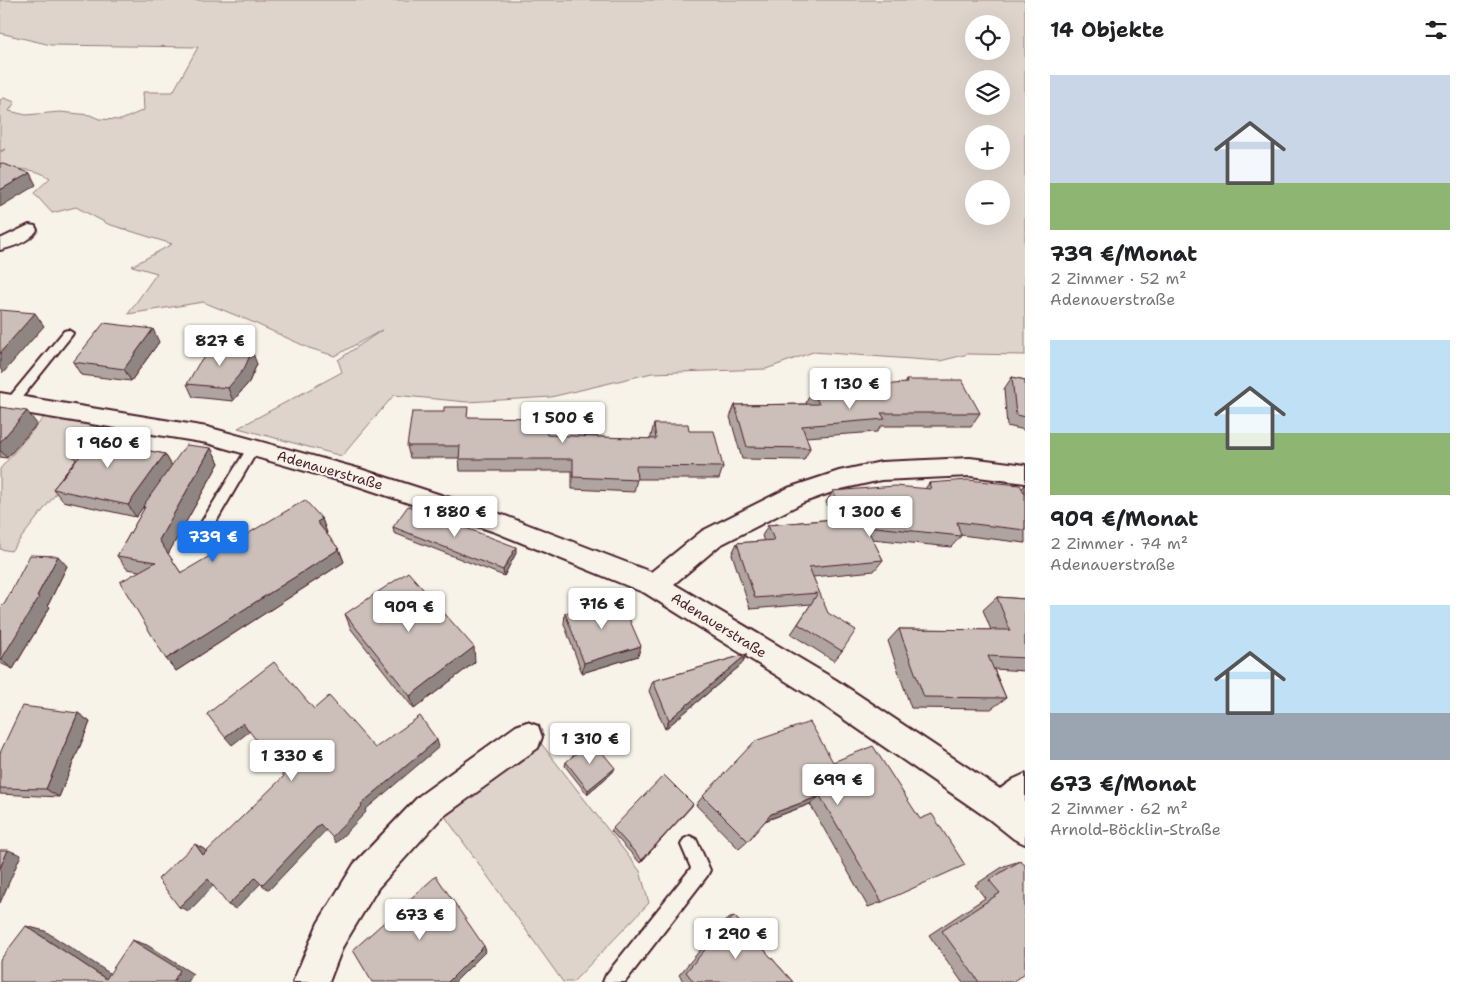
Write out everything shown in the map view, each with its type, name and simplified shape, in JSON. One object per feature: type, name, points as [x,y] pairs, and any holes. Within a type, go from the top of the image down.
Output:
[{"type":"street","points":[[0,245],[13,241],[29,230]]},
{"type":"street","name":"Adenauerstraße","points":[[6,402],[253,448],[360,478],[503,525],[654,585],[826,690],[1000,808],[1025,828]]},
{"type":"street","points":[[654,585],[711,538],[796,496],[839,480],[880,471],[970,467],[1025,474]]},
{"type":"street","points":[[311,982],[330,935],[366,876],[430,807],[527,737]]},
{"type":"street","points":[[1000,808],[1025,790]]},
{"type":"lane","points":[[6,402],[68,332]]},
{"type":"lane","points":[[204,530],[253,448]]},
{"type":"lane","points":[[613,982],[701,870],[690,845]]},
{"type":"shaded area","points":[[0,0],[1025,0],[1025,355],[968,354],[940,361],[813,352],[766,369],[652,373],[551,397],[467,402],[394,395],[342,456],[238,428],[342,372],[338,360],[382,330],[335,356],[309,348],[203,302],[128,314],[157,273],[132,266],[172,244],[108,224],[76,207],[52,213],[34,193],[50,178],[39,172],[13,169],[0,170],[0,152],[6,149],[0,151],[0,100],[4,98],[15,102],[9,111],[26,115],[60,112],[90,115],[99,119],[121,120],[144,110],[143,92],[173,92],[198,47],[51,45],[0,33]]},
{"type":"shaded area","points":[[45,416],[109,426],[11,551],[0,549],[0,469]]},
{"type":"shaded area","points":[[540,742],[640,871],[649,903],[573,982],[563,982],[444,815]]},
{"type":"building","points":[[0,163],[30,173],[0,190]]},
{"type":"building","points":[[0,310],[35,313],[0,353]]},
{"type":"building","points":[[104,323],[153,329],[124,369],[73,362]]},
{"type":"building","points":[[216,346],[252,351],[244,369],[228,388],[187,384],[199,363]]},
{"type":"building","points":[[1012,377],[1025,380],[1025,417],[1016,415]]},
{"type":"building","points":[[906,380],[962,380],[980,413],[881,413],[885,419],[802,426],[810,448],[747,447],[735,405],[819,404],[812,390],[907,383]]},
{"type":"building","points":[[0,407],[27,411],[0,442]]},
{"type":"building","points":[[444,407],[468,407],[467,417],[546,418],[547,435],[656,439],[654,424],[688,424],[689,431],[714,431],[723,467],[636,466],[637,480],[573,477],[573,459],[459,459],[460,446],[407,446],[412,412],[444,412]]},
{"type":"building","points":[[92,429],[122,435],[115,444],[165,454],[128,505],[53,489],[80,456],[71,454]]},
{"type":"building","points":[[186,445],[211,448],[159,540],[181,573],[305,500],[322,519],[317,522],[339,549],[166,659],[120,582],[156,562],[117,556],[145,507],[143,506]]},
{"type":"building","points":[[968,480],[1020,485],[1025,494],[1025,530],[957,522],[961,536],[866,526],[883,560],[809,567],[828,613],[856,630],[842,651],[798,624],[818,593],[755,598],[737,543],[774,540],[768,525],[846,518],[833,491],[895,486],[931,489],[929,483]]},
{"type":"building","points":[[408,506],[516,547],[503,570],[393,527]]},
{"type":"building","points":[[30,555],[58,556],[37,596],[39,597],[1,660],[0,608],[5,603]]},
{"type":"building","points":[[408,572],[474,647],[410,696],[345,614]]},
{"type":"building","points":[[997,597],[1025,599],[1025,658],[988,656],[1006,698],[924,697],[899,629],[1010,630]]},
{"type":"building","points":[[620,598],[641,646],[584,663],[565,613]]},
{"type":"building","points":[[747,654],[669,720],[653,681]]},
{"type":"building","points":[[274,662],[314,709],[329,696],[375,748],[420,716],[437,740],[361,804],[362,806],[332,837],[320,824],[262,885],[255,878],[228,905],[208,879],[179,907],[158,879],[195,844],[203,855],[284,776],[243,723],[225,737],[207,714]]},
{"type":"building","points":[[22,706],[78,713],[46,789],[0,788],[0,753]]},
{"type":"building","points":[[810,722],[833,762],[873,746],[920,819],[932,814],[965,865],[882,902],[820,796],[771,814],[748,841],[703,796],[755,741]]},
{"type":"building","points":[[592,740],[615,768],[588,790],[566,762]]},
{"type":"building","points":[[664,775],[693,804],[642,860],[613,828]]},
{"type":"building","points":[[0,850],[8,850],[0,868]]},
{"type":"building","points":[[1020,861],[1025,865],[1025,973],[1012,982],[979,982],[942,931],[1000,893],[989,880]]},
{"type":"building","points":[[436,876],[484,946],[448,982],[372,982],[353,950]]},
{"type":"building","points":[[734,916],[793,982],[692,982],[686,972]]},
{"type":"building","points":[[26,926],[106,979],[132,940],[180,970],[173,982],[0,982],[0,960]]}]
